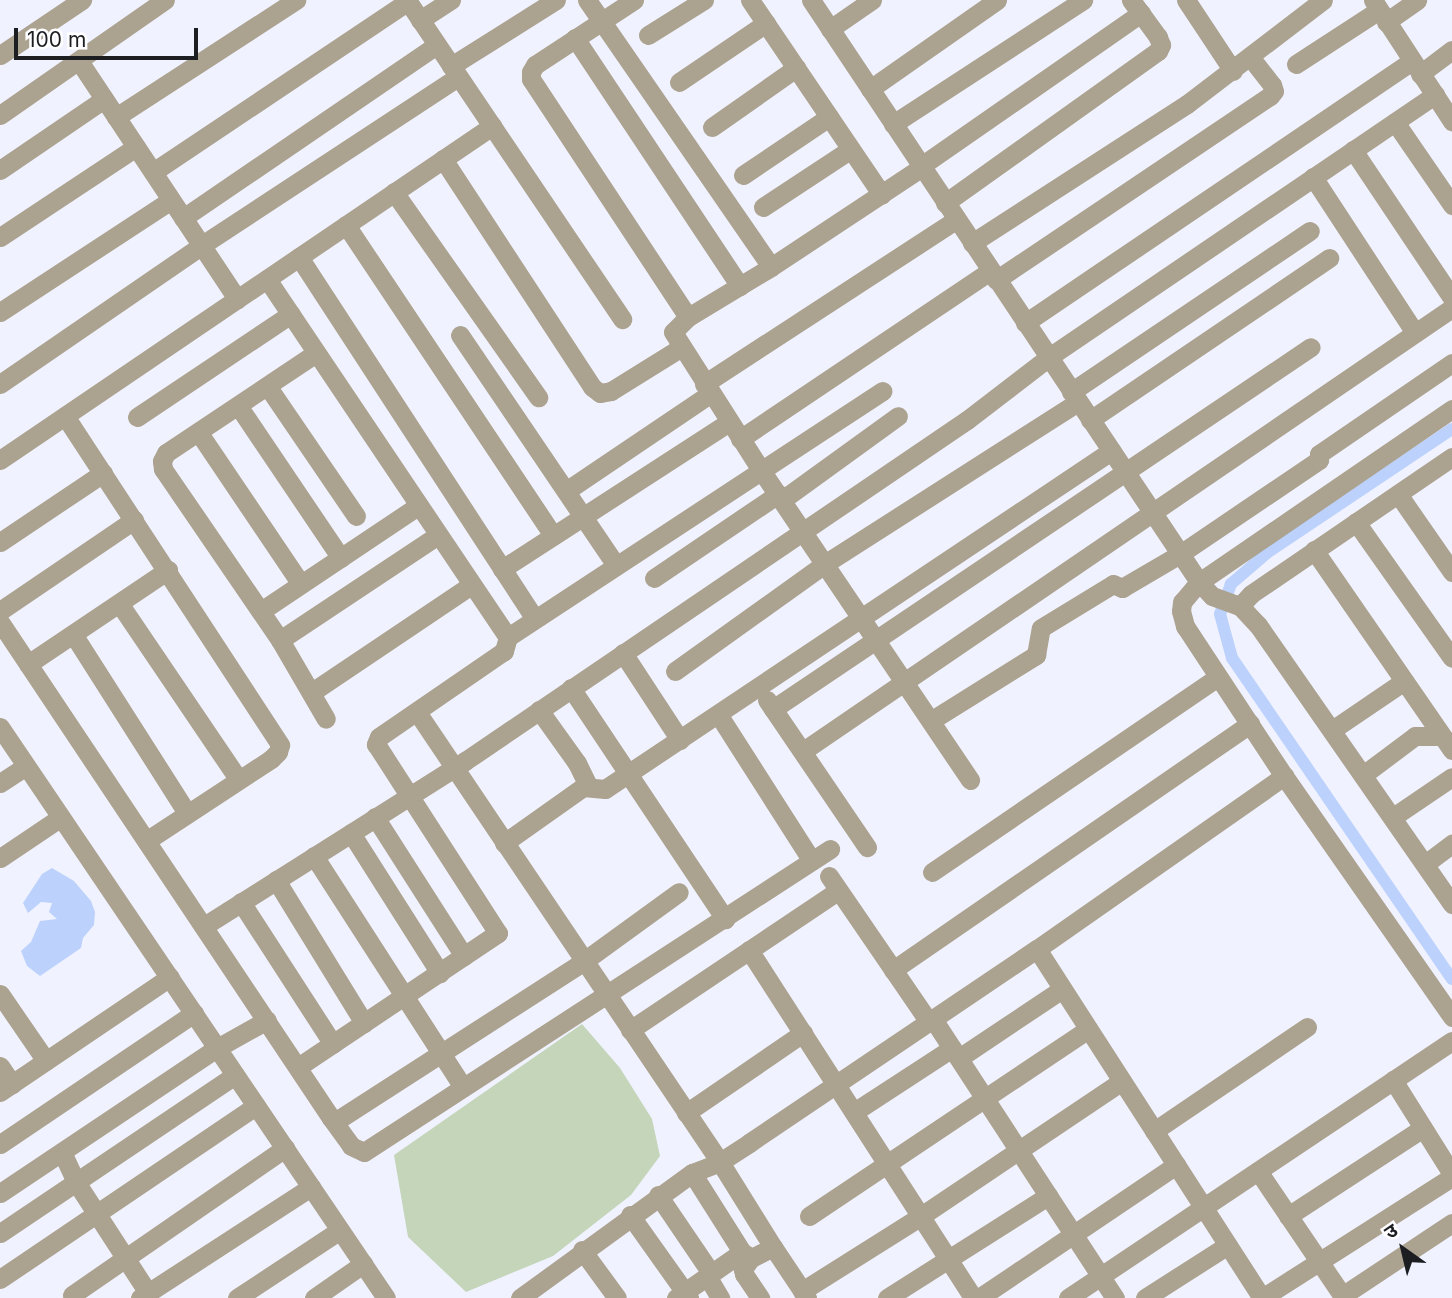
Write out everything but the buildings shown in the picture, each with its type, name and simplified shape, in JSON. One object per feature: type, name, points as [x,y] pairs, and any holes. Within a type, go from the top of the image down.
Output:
[{"type":"street","points":[[3,46],[82,0]]},
{"type":"street","points":[[0,115],[165,0]]},
{"type":"street","points":[[116,117],[296,0]]},
{"type":"street","points":[[420,20],[451,0]]},
{"type":"street","points":[[0,384],[556,0]]},
{"type":"street","points":[[587,0],[771,267]]},
{"type":"street","points":[[634,0],[535,65],[531,79],[688,317]]},
{"type":"street","points":[[648,35],[704,0]]},
{"type":"street","points":[[750,0],[882,195]]},
{"type":"street","points":[[830,29],[873,0]]},
{"type":"street","points":[[870,89],[997,0]]},
{"type":"street","points":[[893,124],[1083,0]]},
{"type":"street","points":[[1186,0],[1233,71]]},
{"type":"street","points":[[972,243],[1233,71],[1323,0]]},
{"type":"street","points":[[1296,64],[1379,10],[1417,0]]},
{"type":"street","points":[[153,172],[407,1],[622,319]]},
{"type":"street","points":[[816,2],[830,29],[1180,554],[1206,589],[1238,605],[1258,625],[1451,901]]},
{"type":"street","points":[[945,203],[1158,51],[1161,45],[1158,37],[1136,7],[922,167],[771,267],[688,317],[673,332],[680,348],[740,439],[804,530],[970,780]]},
{"type":"street","points":[[1379,10],[1452,120]]},
{"type":"street","points":[[679,82],[766,23]]},
{"type":"street","points":[[575,38],[740,286]]},
{"type":"street","points":[[183,218],[437,45]]},
{"type":"street","points":[[1025,323],[1416,67],[1452,50]]},
{"type":"street","points":[[740,439],[1270,96],[1274,91],[1272,85],[1251,58]]},
{"type":"street","points":[[79,61],[237,299]]},
{"type":"street","points":[[712,127],[796,68]]},
{"type":"street","points":[[204,926],[453,768],[539,710],[1012,388],[1049,357],[1435,95]]},
{"type":"street","points":[[0,170],[104,99]]},
{"type":"street","points":[[743,175],[829,117]]},
{"type":"street","points":[[1395,122],[1452,205]]},
{"type":"street","points":[[0,460],[492,126]]},
{"type":"street","points":[[0,237],[136,147]]},
{"type":"street","points":[[763,207],[851,149]]},
{"type":"street","points":[[1353,150],[1452,298]]},
{"type":"street","points":[[443,159],[592,387],[600,393],[611,391],[680,348]]},
{"type":"street","points":[[1312,177],[1415,333]]},
{"type":"street","points":[[394,192],[538,397]]},
{"type":"street","points":[[0,312],[171,200]]},
{"type":"street","points":[[566,491],[707,389],[956,220]]},
{"type":"street","points":[[346,225],[553,535]]},
{"type":"street","points":[[675,671],[826,563],[1075,397],[1310,231]]},
{"type":"street","points":[[299,257],[535,619]]},
{"type":"street","points":[[1090,420],[1329,258]]},
{"type":"street","points":[[267,279],[508,637]]},
{"type":"street","points":[[803,751],[1452,308]]},
{"type":"street","points":[[137,417],[290,314]]},
{"type":"street","points":[[460,335],[617,565]]},
{"type":"street","points":[[774,709],[1311,347]]},
{"type":"street","points":[[316,353],[239,407],[166,453],[162,461],[163,469],[280,640],[326,719]]},
{"type":"street","points":[[932,720],[1036,655],[1039,651],[1038,634],[1041,628],[1113,584],[1122,587],[1180,554],[1318,460],[1319,454],[1452,363]]},
{"type":"street","points":[[268,387],[356,516]]},
{"type":"street","points":[[298,1067],[494,938],[497,927],[376,744],[379,737],[503,651],[508,637],[883,391]]},
{"type":"street","points":[[239,407],[341,558]]},
{"type":"street","points":[[1452,409],[1206,589],[1182,602],[1181,611],[1185,626],[1284,776],[1452,1017]]},
{"type":"street","points":[[65,416],[279,738],[278,752],[146,841]]},
{"type":"street","points":[[654,578],[780,497],[898,416]]},
{"type":"street","points":[[502,569],[729,422]]},
{"type":"street","points":[[199,433],[301,584]]},
{"type":"street","points":[[539,710],[577,763],[588,786],[601,791],[1111,451]]},
{"type":"street","points":[[1238,605],[1452,457]]},
{"type":"street","points":[[0,542],[103,473]]},
{"type":"street","points":[[1398,494],[1452,572]]},
{"type":"street","points":[[261,611],[418,506]]},
{"type":"street","points":[[0,611],[134,520]]},
{"type":"street","points":[[1356,522],[1452,658]]},
{"type":"street","points":[[280,640],[438,535]]},
{"type":"street","points":[[1314,550],[1404,681],[1446,734]]},
{"type":"street","points":[[28,664],[168,570]]},
{"type":"street","points":[[312,692],[471,585]]},
{"type":"street","points":[[119,603],[238,779]]},
{"type":"street","points":[[0,622],[331,1118],[351,1146],[364,1152],[605,992],[725,919],[830,849]]},
{"type":"street","points":[[73,634],[187,813]]},
{"type":"street","points":[[623,653],[680,740]]},
{"type":"street","points":[[932,872],[1218,677]]},
{"type":"street","points":[[1332,730],[1404,681]]},
{"type":"street","points":[[571,688],[725,919]]},
{"type":"street","points":[[758,688],[867,847]]},
{"type":"street","points":[[417,712],[720,1162],[805,1294],[1122,1081]]},
{"type":"street","points":[[718,714],[812,862]]},
{"type":"street","points":[[892,970],[1250,724]]},
{"type":"street","points":[[0,727],[386,1298]]},
{"type":"street","points":[[1363,775],[1415,736],[1446,734]]},
{"type":"street","points":[[0,783],[26,766]]},
{"type":"street","points":[[520,1298],[658,1195],[692,1173],[720,1162],[931,1021],[1284,776]]},
{"type":"street","points":[[1393,817],[1452,777]]},
{"type":"street","points":[[504,843],[588,786]]},
{"type":"street","points":[[0,858],[61,817]]},
{"type":"street","points":[[375,817],[464,956]]},
{"type":"street","points":[[351,833],[440,973]]},
{"type":"street","points":[[1425,863],[1452,844]]},
{"type":"street","points":[[314,856],[463,1087]]},
{"type":"street","points":[[276,880],[364,1023]]},
{"type":"street","points":[[631,1030],[749,950],[833,883],[892,970],[985,1097],[1115,1298]]},
{"type":"street","points":[[331,1118],[336,1121],[343,1119],[584,961],[679,892]]},
{"type":"street","points":[[241,902],[332,1044]]},
{"type":"street","points":[[1037,949],[1262,1298],[1452,1176],[1393,1080]]},
{"type":"street","points":[[749,950],[973,1298]]},
{"type":"street","points":[[0,1066],[6,1088],[170,977]]},
{"type":"street","points":[[854,1112],[1062,989]]},
{"type":"street","points":[[0,994],[46,1061]]},
{"type":"street","points":[[2,1138],[194,1013]]},
{"type":"street","points":[[0,1193],[217,1048],[267,1020]]},
{"type":"street","points":[[1154,1131],[1307,1027]]},
{"type":"street","points":[[809,1216],[1088,1029]]},
{"type":"street","points":[[686,1113],[803,1033]]},
{"type":"street","points":[[1068,1298],[1452,1041]]},
{"type":"street","points":[[0,1233],[235,1075]]},
{"type":"street","points":[[0,1279],[256,1106]]},
{"type":"street","points":[[1289,1216],[1423,1128]]},
{"type":"street","points":[[72,1296],[285,1148]]},
{"type":"street","points":[[62,1152],[76,1182],[126,1258],[144,1295],[312,1187]]},
{"type":"street","points":[[979,1298],[1176,1166]]},
{"type":"street","points":[[1258,1171],[1343,1297],[1452,1223]]},
{"type":"street","points":[[692,1173],[746,1255],[744,1274],[760,1298]]},
{"type":"street","points":[[658,1195],[709,1275],[720,1298]]},
{"type":"street","points":[[887,1298],[1048,1196]]},
{"type":"street","points":[[630,1215],[683,1296],[709,1275],[746,1255],[773,1247]]},
{"type":"street","points":[[237,1298],[340,1230]]},
{"type":"street","points":[[1145,1298],[1228,1245]]},
{"type":"street","points":[[582,1250],[617,1298]]},
{"type":"street","points":[[314,1298],[363,1264]]},
{"type":"green space","points":[[582,1024],[620,1068],[652,1119],[660,1156],[631,1195],[553,1256],[466,1292],[408,1237],[394,1155]]},
{"type":"water","points":[[52,868],[74,881],[91,901],[95,912],[94,925],[83,938],[81,948],[40,976],[27,966],[21,951],[31,942],[40,921],[57,919],[49,912],[52,903],[41,902],[28,913],[23,903],[42,874]]},
{"type":"waterway","points":[[1452,429],[1267,553],[1231,584],[1220,614],[1232,658],[1452,979]]}]
